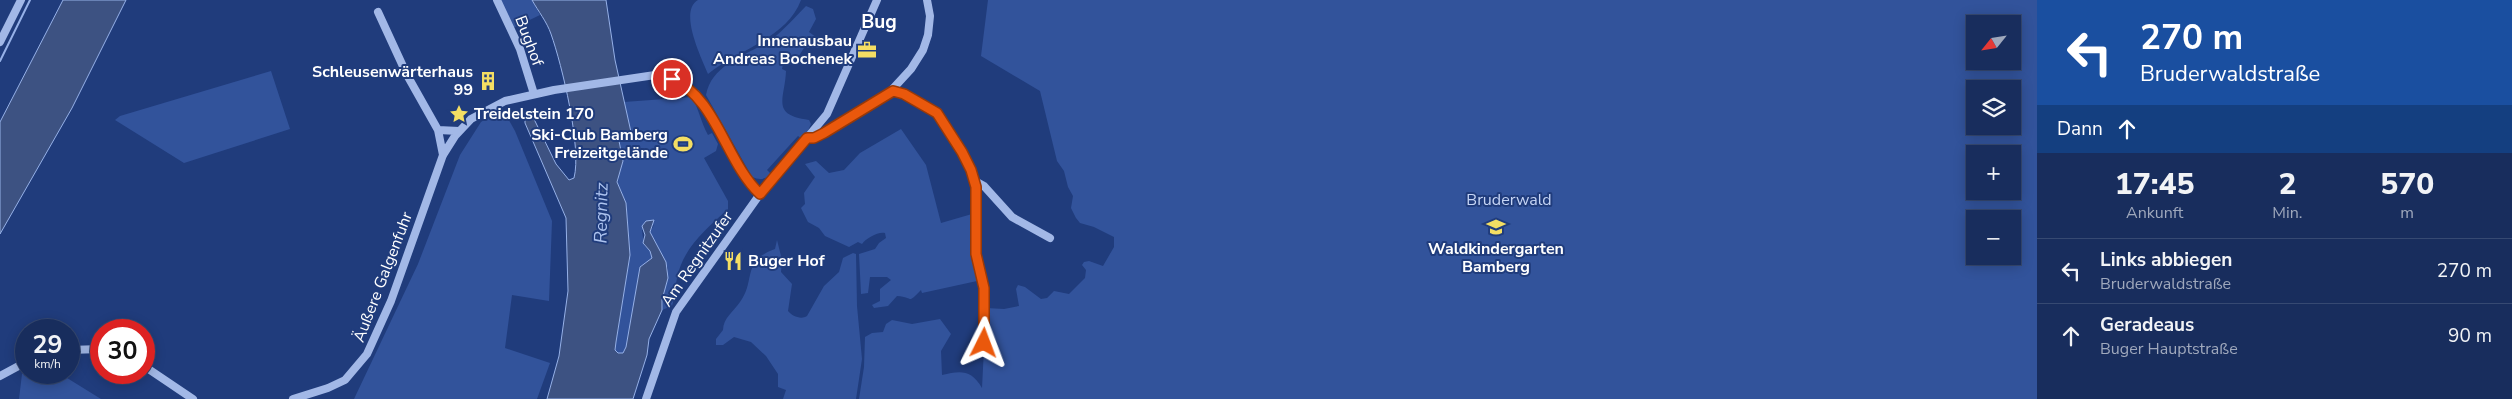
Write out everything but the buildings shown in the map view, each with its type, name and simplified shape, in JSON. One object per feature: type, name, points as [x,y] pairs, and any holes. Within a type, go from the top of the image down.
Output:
[{"type":"street","points":[[0,42],[21,0]]},
{"type":"street","name":"Bughof","points":[[497,0],[520,49],[534,94]]},
{"type":"street","name":"Am Regnitzufer","points":[[646,399],[676,312],[760,194],[834,103],[877,0]]},
{"type":"street","points":[[807,138],[814,138],[824,133],[893,91],[921,54],[930,26],[927,0]]},
{"type":"street","points":[[378,12],[407,75],[438,130],[443,155]]},
{"type":"street","name":"Äußere Galgenfuhr","points":[[293,399],[328,388],[345,380],[353,373],[367,354],[394,293],[443,155],[459,131],[481,112],[505,101],[554,90],[645,75],[664,77],[683,84],[696,94],[748,180],[760,194]]},
{"type":"street","points":[[893,91],[904,94],[937,113],[962,152],[975,181],[975,240],[984,288],[984,343]]},
{"type":"street","points":[[438,130],[459,131]]},
{"type":"street","points":[[975,181],[984,186],[1012,217],[1050,238]]},
{"type":"street","points":[[0,376],[15,368]]},
{"type":"street","points":[[155,373],[194,399]]},
{"type":"green space","points":[[499,0],[532,0],[540,15],[513,28]]},
{"type":"green space","points":[[698,0],[801,0],[785,24],[773,34],[708,74],[693,36],[691,24],[690,14],[692,6]]},
{"type":"green space","name":"Bruderwald","points":[[988,0],[2037,0],[2037,399],[859,399],[864,367],[865,337],[872,333],[883,332],[886,324],[892,320],[912,324],[940,319],[951,334],[941,351],[942,375],[960,372],[969,374],[974,377],[982,388],[986,308],[1004,309],[1019,306],[1016,289],[1018,285],[1025,287],[1041,299],[1047,298],[1054,291],[1069,294],[1085,278],[1086,270],[1082,265],[1084,262],[1089,261],[1103,266],[1114,247],[1114,237],[1094,227],[1080,223],[1076,218],[1071,208],[1073,196],[1068,187],[1064,171],[1057,161],[1040,91],[981,56]]},
{"type":"green space","points":[[806,6],[813,9],[816,19],[809,32],[820,40],[821,45],[818,48],[804,48],[795,62],[789,65],[783,64],[782,69],[786,71],[782,104],[784,110],[789,114],[797,118],[809,120],[811,124],[805,137],[801,138],[798,136],[767,170],[771,174],[760,179],[755,178],[752,177],[706,95],[715,75],[732,61],[772,39]]},
{"type":"green space","points":[[271,71],[290,129],[184,163],[115,120],[120,116]]},
{"type":"green space","points":[[692,97],[708,135],[712,133],[718,144],[716,151],[704,158],[728,201],[728,209],[696,240],[684,257],[677,278],[672,306],[662,310],[668,268],[650,232],[654,225],[642,230],[644,245],[650,251],[652,258],[640,267],[626,350],[623,353],[618,353],[615,350],[630,255],[626,203],[618,184],[619,172],[623,161],[619,141],[630,132],[624,102]]},
{"type":"green space","points":[[502,108],[515,131],[552,221],[549,301],[512,295],[505,348],[550,363],[537,399],[354,399],[418,264],[460,155],[481,122]]},
{"type":"green space","points":[[901,129],[926,165],[941,223],[972,214],[972,242],[977,281],[922,293],[921,290],[912,299],[897,296],[888,306],[874,308],[872,305],[880,301],[880,289],[891,280],[887,277],[870,277],[868,293],[861,294],[859,254],[875,249],[886,238],[885,233],[876,234],[866,239],[862,244],[858,242],[849,247],[825,236],[819,228],[808,222],[801,208],[805,204],[804,193],[815,177],[805,164],[816,161],[829,173],[844,170],[860,153]]},
{"type":"green space","points":[[777,240],[782,260],[781,272],[792,284],[788,311],[794,316],[799,317],[807,316],[824,286],[839,272],[843,258],[853,253],[856,254],[857,306],[862,359],[856,399],[783,399],[786,390],[778,387],[778,374],[766,356],[751,342],[734,337],[723,345],[716,345],[716,339],[723,330],[727,318],[745,294],[753,266],[757,259],[775,249]]},
{"type":"green space","points":[[21,384],[77,384],[101,399],[19,399]]},
{"type":"water","points":[[63,0],[126,0],[72,108],[0,234],[0,122]]},
{"type":"water","name":"Regnitz","points":[[532,0],[606,0],[615,60],[631,132],[619,141],[623,161],[617,182],[626,203],[630,255],[615,350],[618,353],[623,353],[626,347],[640,267],[652,258],[650,251],[643,243],[645,235],[642,226],[646,221],[654,220],[650,232],[666,262],[668,278],[662,300],[662,310],[649,339],[647,355],[633,399],[547,399],[559,356],[568,291],[566,218],[525,123],[525,117],[528,115],[533,117],[556,164],[569,180],[574,178],[576,164],[573,127],[565,85],[551,34]]},
{"type":"waterway","points":[[0,61],[30,0]]},
{"type":"place","name":"Innenausbau Andreas Bochenek","points":[[867,50]]},
{"type":"place","name":"Schleusenwärterhaus 99","points":[[488,81]]},
{"type":"place","name":"Treidelstein 170","points":[[459,114]]},
{"type":"place","name":"Ski-Club Bamberg Freizeitgelände","points":[[683,144]]},
{"type":"place","name":"Waldkindergarten Bamberg","points":[[1496,227]]},
{"type":"place","name":"Buger Hof","points":[[733,261]]},
{"type":"district","name":"Bug","points":[[879,22]]},
{"type":"route","points":[[672,79],[683,84],[696,94],[748,180],[760,194],[807,138],[814,138],[824,133],[893,91],[904,94],[937,113],[962,152],[975,181],[975,240],[976,254],[984,288],[986,326],[984,343]]}]
